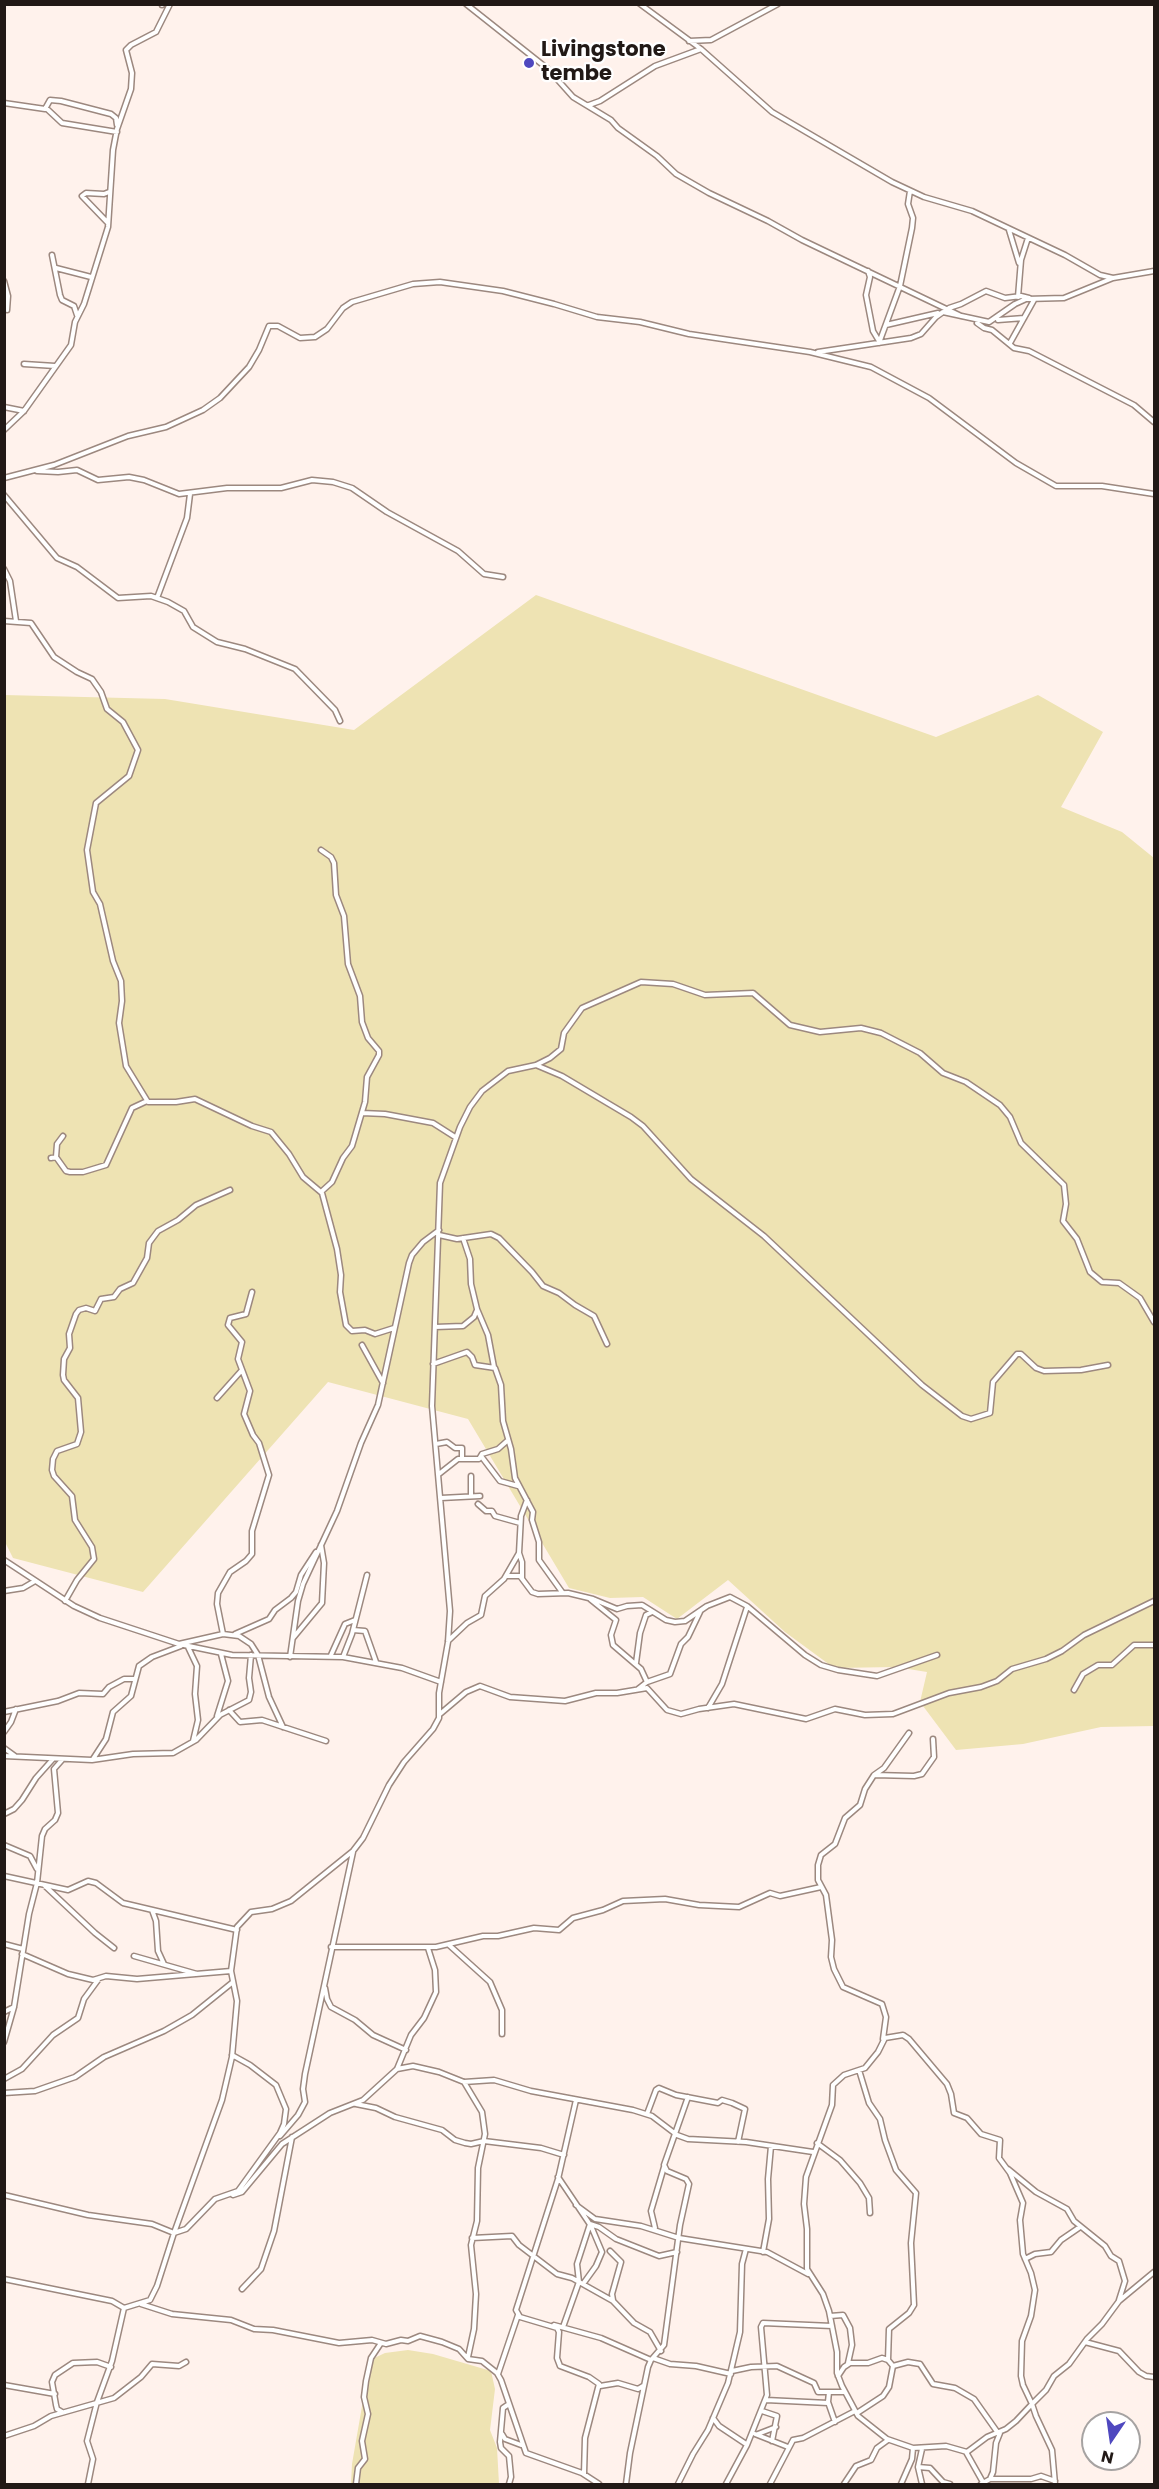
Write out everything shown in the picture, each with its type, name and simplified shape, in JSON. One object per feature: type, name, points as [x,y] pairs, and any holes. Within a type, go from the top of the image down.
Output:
[{"type":"street","points":[[4,430],[24,411],[72,345],[77,315],[84,304],[109,223],[110,169],[117,131],[131,89],[132,73],[126,50],[156,32],[170,4]]},
{"type":"street","points":[[466,4],[548,69],[573,97],[611,120],[618,129],[687,180],[867,271],[975,321],[985,323],[1024,318]]},
{"type":"street","points":[[640,4],[701,49],[772,112],[910,191],[972,211],[1065,255],[1090,270],[1113,278]]},
{"type":"street","points":[[689,41],[711,40],[778,4]]},
{"type":"street","points":[[162,5],[166,13]]},
{"type":"street","points":[[478,5],[480,15]]},
{"type":"street","points":[[588,105],[600,101],[655,66],[701,49]]},
{"type":"street","points":[[46,108],[50,101],[54,100],[97,109],[114,115],[117,131]]},
{"type":"street","points":[[4,102],[46,108],[62,123],[117,131]]},
{"type":"street","points":[[109,223],[82,196],[86,193],[104,195],[110,191]]},
{"type":"street","points":[[879,342],[900,286],[913,223],[908,204],[910,191]]},
{"type":"street","points":[[1009,229],[1020,269]]},
{"type":"street","points":[[1018,297],[1020,269],[1028,238]]},
{"type":"street","points":[[52,255],[61,298],[74,306],[77,315]]},
{"type":"street","points":[[56,268],[91,277]]},
{"type":"street","points":[[867,271],[870,277],[866,295],[873,331],[879,342]]},
{"type":"street","points":[[946,308],[961,304],[986,291],[1005,298],[1055,300],[1074,295],[1113,278],[1155,271]]},
{"type":"street","points":[[4,281],[8,296],[7,310]]},
{"type":"street","points":[[4,478],[54,465],[128,436],[175,424],[203,410],[220,398],[249,367],[269,326],[278,326],[300,338],[315,337],[327,329],[343,308],[352,302],[413,284],[440,282],[478,286],[554,304],[592,316],[640,322],[689,334],[810,352],[871,367],[903,383],[947,411],[1016,463],[1056,486],[1101,486],[1155,494]]},
{"type":"street","points":[[1010,344],[1034,299]]},
{"type":"street","points":[[994,321],[1018,302],[1034,299]]},
{"type":"street","points":[[886,325],[942,312],[961,315]]},
{"type":"street","points":[[810,352],[921,334],[942,312]]},
{"type":"street","points":[[975,321],[984,328],[992,330],[1016,348],[1029,351],[1134,405],[1155,422]]},
{"type":"street","points":[[24,364],[56,367]]},
{"type":"street","points":[[4,406],[24,411]]},
{"type":"street","points":[[34,470],[58,472],[77,470],[98,480],[129,477],[144,480],[179,494],[227,488],[281,488],[312,480],[333,482],[352,488],[387,512],[458,551],[484,574],[503,577]]},
{"type":"street","points":[[157,598],[187,518],[190,494]]},
{"type":"street","points":[[4,495],[57,558],[86,572],[118,598],[157,598],[179,606],[194,627],[218,642],[245,649],[295,669],[335,710],[340,721]]},
{"type":"street","points":[[4,569],[10,580],[16,621]]},
{"type":"street","points":[[4,621],[31,623],[54,657],[77,672],[92,678],[101,692],[107,709],[123,722],[138,750],[129,776],[96,803],[87,850],[93,892],[100,904],[113,960],[121,981],[122,1001],[118,1016],[124,1060],[147,1101]]},
{"type":"street","points":[[321,850],[331,857],[334,863],[336,895],[344,916],[348,964],[360,996],[362,1022],[370,1042],[379,1052],[378,1060],[367,1077],[366,1098],[352,1146],[332,1182],[321,1192]]},
{"type":"street","points":[[4,2279],[112,2301],[124,2308],[150,2300],[158,2286],[174,2233],[222,2100],[232,2055],[237,2001],[231,1971],[237,1929],[247,1914],[282,1906],[353,1851],[363,1838],[389,1785],[404,1762],[434,1729],[439,1714],[450,1611],[432,1406],[440,1183],[456,1137],[470,1107],[494,1080],[517,1067],[536,1065],[550,1058],[561,1049],[564,1033],[582,1008],[641,982],[674,984],[705,994],[753,993],[790,1025],[820,1032],[861,1028],[881,1033],[920,1053],[943,1073],[966,1082],[1000,1105],[1010,1117],[1021,1143],[1064,1185],[1066,1204],[1063,1221],[1077,1239],[1090,1272],[1102,1282],[1119,1283],[1140,1298],[1155,1322]]},
{"type":"street","points":[[536,1065],[562,1076],[643,1126],[691,1179],[764,1236],[913,1377],[962,1416],[971,1419],[990,1413],[993,1383],[1017,1354],[1021,1354],[1036,1368],[1044,1371],[1081,1370],[1108,1365]]},
{"type":"street","points":[[63,1136],[57,1145],[54,1157],[66,1171],[84,1172],[106,1165],[132,1108],[147,1101],[176,1102],[195,1099],[252,1126],[268,1130],[289,1154],[303,1178],[321,1192],[337,1249],[341,1275],[340,1292],[346,1325],[352,1331],[365,1330],[375,1334],[394,1328]]},
{"type":"street","points":[[362,1113],[392,1115],[433,1123],[456,1137]]},
{"type":"street","points":[[65,1601],[77,1580],[94,1559],[92,1547],[75,1521],[72,1496],[54,1476],[52,1470],[53,1459],[57,1451],[77,1444],[81,1432],[78,1398],[64,1380],[63,1375],[65,1357],[70,1348],[68,1338],[76,1314],[78,1310],[86,1308],[95,1311],[101,1299],[114,1297],[120,1289],[133,1283],[147,1258],[149,1243],[158,1231],[178,1220],[196,1205],[230,1191]]},
{"type":"street","points":[[290,1657],[303,1584],[337,1511],[364,1435],[377,1408],[412,1255],[423,1242],[439,1233],[457,1239],[491,1234],[504,1241],[543,1286],[559,1293],[594,1316],[607,1344]]},
{"type":"street","points":[[463,1238],[469,1252],[470,1279],[477,1309],[488,1335],[494,1367],[500,1379],[503,1421],[516,1482],[533,1512],[532,1522],[539,1542],[539,1560],[562,1592]]},
{"type":"street","points":[[223,1634],[217,1604],[218,1593],[230,1572],[252,1554],[252,1531],[269,1475],[259,1443],[244,1416],[250,1391],[238,1359],[242,1342],[228,1323],[230,1318],[246,1314],[252,1292]]},
{"type":"street","points":[[435,1327],[463,1326],[474,1317],[477,1309]]},
{"type":"street","points":[[362,1345],[383,1383]]},
{"type":"street","points":[[433,1364],[467,1352],[475,1365],[494,1367]]},
{"type":"street","points":[[217,1398],[242,1370]]},
{"type":"street","points":[[439,1474],[456,1461],[479,1459],[486,1452],[498,1449],[508,1441]]},
{"type":"street","points":[[436,1444],[447,1442],[455,1448],[462,1448],[462,1459]]},
{"type":"street","points":[[481,1456],[500,1481],[519,1486]]},
{"type":"street","points":[[471,1476],[471,1496]]},
{"type":"street","points":[[441,1498],[480,1496]]},
{"type":"street","points":[[522,1579],[522,1562],[519,1553],[521,1524],[527,1499]]},
{"type":"street","points":[[478,1504],[486,1511],[491,1510],[495,1516],[510,1518],[521,1524]]},
{"type":"street","points":[[234,1635],[264,1621],[291,1598],[296,1592],[301,1575],[323,1539]]},
{"type":"street","points":[[292,1638],[322,1603],[324,1563],[321,1544]]},
{"type":"street","points":[[447,1642],[467,1623],[481,1615],[486,1594],[506,1576],[519,1553]]},
{"type":"street","points":[[4,1560],[65,1601],[100,1618],[183,1646],[221,1654],[290,1657],[331,1655],[376,1662],[441,1682]]},
{"type":"street","points":[[343,1657],[353,1630],[367,1575]]},
{"type":"street","points":[[506,1576],[514,1578],[519,1576],[534,1594],[562,1592],[586,1597],[616,1609],[639,1605],[666,1620],[681,1622],[707,1606],[729,1597],[747,1606],[805,1655],[829,1668],[877,1676],[937,1655]]},
{"type":"street","points":[[4,1591],[23,1588],[34,1581]]},
{"type":"street","points":[[586,1597],[616,1620],[611,1635],[613,1645],[636,1663],[644,1672],[647,1682]]},
{"type":"street","points":[[439,1714],[466,1692],[480,1686],[510,1697],[565,1701],[596,1693],[617,1693],[647,1688],[672,1713],[685,1714],[699,1709],[738,1704],[806,1719],[835,1709],[866,1715],[899,1713],[949,1693],[981,1687],[997,1681],[1012,1669],[1046,1659],[1084,1635],[1155,1601]]},
{"type":"street","points":[[707,1709],[722,1684],[747,1606]]},
{"type":"street","points":[[636,1663],[640,1633],[646,1615],[652,1612]]},
{"type":"street","points":[[637,1689],[647,1682],[670,1674],[681,1644],[688,1637],[700,1612]]},
{"type":"street","points":[[331,1655],[344,1625],[355,1620]]},
{"type":"street","points":[[353,1630],[364,1631],[376,1662]]},
{"type":"street","points":[[93,1760],[106,1739],[113,1713],[130,1696],[134,1679],[142,1663],[183,1646],[223,1634],[234,1635],[251,1644],[258,1655],[269,1697],[283,1727]]},
{"type":"street","points":[[1074,1689],[1083,1674],[1098,1665],[1113,1664],[1134,1645],[1155,1645]]},
{"type":"street","points":[[183,1646],[197,1666],[195,1694],[198,1720],[193,1742]]},
{"type":"street","points":[[217,1717],[228,1681],[221,1654]]},
{"type":"street","points":[[4,1756],[93,1760],[133,1754],[173,1753],[193,1742],[217,1717],[247,1703],[251,1696],[251,1655]]},
{"type":"street","points":[[4,1712],[58,1701],[79,1693],[102,1694],[109,1687],[124,1679],[134,1679]]},
{"type":"street","points":[[4,1732],[12,1722],[16,1708]]},
{"type":"street","points":[[229,1710],[240,1722],[256,1720],[326,1741]]},
{"type":"street","points":[[808,2274],[804,2195],[806,2174],[832,2105],[833,2085],[844,2074],[870,2064],[882,2041],[886,2017],[882,2004],[845,1988],[834,1969],[826,1895],[818,1880],[821,1855],[835,1844],[845,1818],[860,1805],[865,1789],[874,1775],[889,1762],[909,1733]]},
{"type":"street","points":[[874,1775],[914,1776],[922,1773],[933,1757],[933,1739]]},
{"type":"street","points":[[4,1748],[16,1756]]},
{"type":"street","points":[[4,1814],[22,1800],[36,1778],[53,1758]]},
{"type":"street","points":[[4,2042],[14,2007],[22,1952],[37,1883],[43,1833],[58,1813],[54,1769],[58,1762],[65,1758]]},
{"type":"street","points":[[4,1845],[31,1857],[38,1870]]},
{"type":"street","points":[[4,2195],[88,2215],[152,2224],[174,2233],[186,2229],[215,2199],[238,2191],[305,2103],[305,2074],[353,1851]]},
{"type":"street","points":[[4,1876],[70,1890],[88,1881],[96,1884],[120,1902],[237,1929]]},
{"type":"street","points":[[43,1885],[114,1948]]},
{"type":"street","points":[[331,1947],[428,1948],[534,1928],[559,1930],[573,1918],[603,1910],[623,1901],[665,1899],[699,1905],[739,1907],[770,1893],[780,1896],[821,1887]]},
{"type":"street","points":[[152,1910],[156,1922],[158,1951],[165,1965]]},
{"type":"street","points":[[4,1944],[68,1974],[98,1980]]},
{"type":"street","points":[[449,1945],[490,1982],[502,2010],[502,2034]]},
{"type":"street","points":[[223,2196],[242,2192],[273,2152],[292,2136],[330,2113],[363,2100],[397,2069],[411,2035],[424,2018],[436,1992],[435,1970],[428,1948]]},
{"type":"street","points":[[134,1956],[200,1975]]},
{"type":"street","points":[[4,2079],[21,2069],[53,2035],[78,2018],[84,1999],[98,1980],[106,1976],[137,1979],[231,1971]]},
{"type":"street","points":[[4,2093],[35,2091],[75,2076],[104,2056],[164,2031],[192,2015],[234,1982]]},
{"type":"street","points":[[325,1985],[331,2007],[355,2020],[373,2035],[406,2050]]},
{"type":"street","points":[[4,2013],[14,2007]]},
{"type":"street","points":[[882,2041],[892,2035],[903,2035],[909,2039],[947,2084],[951,2091],[954,2114],[967,2118],[981,2134],[1000,2140],[999,2157],[1023,2203],[1020,2220],[1025,2259],[1034,2282],[1035,2292],[1031,2316],[1023,2339],[1020,2365],[1023,2385],[1052,2450],[1055,2483]]},
{"type":"street","points":[[232,2055],[272,2080],[283,2098],[286,2109],[284,2124],[268,2150]]},
{"type":"street","points":[[397,2069],[413,2066],[439,2072],[464,2082],[494,2080],[524,2090],[647,2114],[683,2138],[738,2142],[813,2152]]},
{"type":"street","points":[[859,2070],[869,2103],[880,2119],[896,2170],[916,2193],[911,2243],[914,2305],[909,2313],[889,2329],[888,2360]]},
{"type":"street","points":[[464,2082],[483,2115],[484,2141],[478,2168],[477,2221],[472,2238],[471,2265],[476,2295],[474,2329],[468,2358]]},
{"type":"street","points":[[647,2114],[657,2088],[718,2103],[722,2100],[744,2108],[738,2142]]},
{"type":"street","points":[[655,2229],[651,2211],[674,2133],[688,2097]]},
{"type":"street","points":[[498,2375],[501,2360],[518,2315],[517,2304],[558,2177],[576,2100]]},
{"type":"street","points":[[355,2104],[376,2108],[395,2117],[442,2130],[457,2141],[471,2144],[484,2141],[541,2148],[564,2155]]},
{"type":"street","points":[[242,2289],[261,2269],[274,2231],[292,2136]]},
{"type":"street","points":[[817,2143],[840,2160],[860,2183],[869,2198],[870,2213]]},
{"type":"street","points":[[763,2252],[769,2219],[768,2179],[771,2146]]},
{"type":"street","points":[[1005,2167],[1036,2192],[1067,2209],[1080,2227],[1105,2246],[1121,2265],[1125,2281],[1119,2301]]},
{"type":"street","points":[[626,2484],[630,2452],[652,2359],[664,2345],[689,2182],[664,2168]]},
{"type":"street","points":[[558,2177],[590,2224],[602,2252],[596,2266],[581,2283],[563,2326]]},
{"type":"street","points":[[576,2205],[595,2219],[655,2229],[679,2238],[763,2252],[779,2257],[808,2274],[823,2294],[830,2316],[837,2352],[838,2377],[845,2392],[856,2412],[874,2430],[889,2440],[913,2448],[946,2446],[966,2452],[983,2484],[990,2479],[993,2472],[999,2433]]},
{"type":"street","points":[[590,2224],[623,2242],[662,2257],[677,2252]]},
{"type":"street","points":[[581,2283],[577,2264],[590,2224]]},
{"type":"street","points":[[1025,2259],[1035,2254],[1051,2252],[1061,2240],[1080,2227]]},
{"type":"street","points":[[472,2238],[509,2235],[532,2256],[559,2275],[581,2283],[613,2301],[634,2323],[648,2330],[661,2351]]},
{"type":"street","points":[[678,2484],[708,2430],[725,2393],[740,2332],[742,2264],[746,2249]]},
{"type":"street","points":[[610,2251],[621,2264],[612,2294],[613,2301]]},
{"type":"street","points":[[966,2452],[987,2437],[1013,2424],[1046,2390],[1054,2376],[1069,2364],[1119,2301],[1155,2272]]},
{"type":"street","points":[[140,2304],[172,2314],[231,2320],[254,2329],[273,2330],[336,2342],[372,2340],[381,2343],[408,2341],[422,2336],[458,2348],[468,2358],[482,2361],[498,2375],[527,2454],[584,2474],[598,2484]]},
{"type":"street","points":[[88,2484],[93,2459],[87,2441],[97,2402],[111,2367],[124,2308]]},
{"type":"street","points":[[518,2315],[557,2328],[559,2332],[556,2350],[560,2366],[595,2380],[600,2386]]},
{"type":"street","points":[[830,2316],[843,2315],[850,2328],[852,2345],[848,2364],[838,2377]]},
{"type":"street","points":[[726,2484],[747,2445],[766,2400],[768,2389],[761,2327],[763,2323],[832,2326]]},
{"type":"street","points":[[548,2325],[563,2326],[602,2338],[670,2364],[731,2372],[777,2366],[814,2383],[818,2392],[845,2392]]},
{"type":"street","points":[[1085,2342],[1119,2351],[1139,2372],[1155,2377]]},
{"type":"street","points":[[356,2484],[358,2468],[365,2458],[362,2441],[368,2414],[364,2397],[366,2381],[371,2358],[381,2343]]},
{"type":"street","points":[[848,2364],[868,2363],[882,2358],[888,2360],[893,2366]]},
{"type":"street","points":[[63,2412],[57,2409],[53,2377],[71,2364],[97,2362],[111,2367]]},
{"type":"street","points":[[4,2434],[34,2426],[48,2417],[120,2395],[143,2376],[152,2364],[180,2366],[186,2362]]},
{"type":"street","points":[[893,2366],[908,2362],[923,2365],[926,2376],[933,2384],[955,2388],[974,2399],[999,2433]]},
{"type":"street","points":[[770,2484],[793,2440],[803,2438],[883,2396],[889,2387],[893,2366]]},
{"type":"street","points":[[600,2386],[622,2383],[638,2389],[646,2383]]},
{"type":"street","points":[[4,2385],[55,2394]]},
{"type":"street","points":[[584,2474],[585,2438],[600,2386]]},
{"type":"street","points":[[829,2392],[828,2403],[835,2422]]},
{"type":"street","points":[[766,2400],[828,2403]]},
{"type":"street","points":[[48,2417],[56,2401]]},
{"type":"street","points":[[509,2404],[503,2408],[501,2434],[501,2446],[509,2457],[511,2477],[509,2484]]},
{"type":"street","points":[[762,2411],[776,2415],[772,2441]]},
{"type":"street","points":[[713,2418],[719,2426],[747,2445]]},
{"type":"street","points":[[749,2437],[776,2426]]},
{"type":"street","points":[[501,2434],[505,2439],[522,2445]]},
{"type":"street","points":[[755,2434],[788,2447]]},
{"type":"street","points":[[844,2484],[856,2466],[871,2460],[878,2448],[889,2440]]},
{"type":"street","points":[[901,2484],[912,2459],[913,2448]]},
{"type":"street","points":[[922,2449],[918,2467],[922,2484]]},
{"type":"street","points":[[918,2467],[929,2467],[943,2482],[950,2484]]},
{"type":"street","points":[[990,2479],[1031,2479],[1045,2476],[1055,2483]]},
{"type":"shaded area","points":[[536,595],[936,737],[1038,695],[1103,732],[1061,807],[1122,832],[1154,858],[1154,1726],[1101,1727],[1023,1744],[956,1750],[920,1702],[927,1672],[896,1667],[834,1668],[785,1632],[728,1580],[677,1619],[643,1597],[610,1598],[569,1588],[468,1419],[328,1382],[143,1592],[13,1558],[4,1540],[4,695],[165,699],[354,730]]},
{"type":"shaded area","points":[[408,2350],[433,2354],[491,2371],[495,2389],[490,2430],[497,2448],[499,2484],[351,2484],[352,2464],[370,2360],[385,2353]]},
{"type":"place","name":"Livingstone tembe","points":[[529,63]]}]
